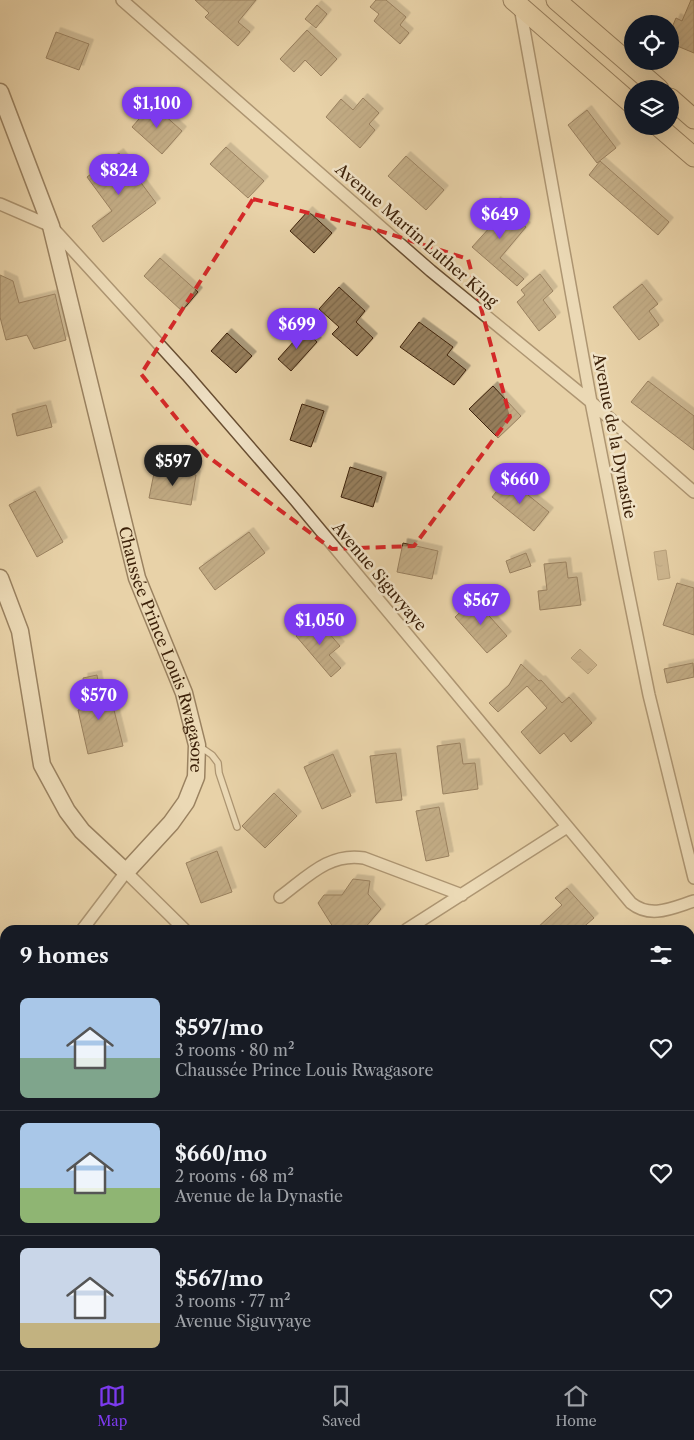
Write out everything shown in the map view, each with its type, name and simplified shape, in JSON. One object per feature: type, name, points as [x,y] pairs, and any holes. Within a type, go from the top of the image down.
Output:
[{"type":"main road","points":[[556,0],[649,80]]},
{"type":"main road","points":[[520,2],[624,97]]},
{"type":"main road","points":[[679,106],[694,119]]},
{"type":"main road","points":[[668,135],[694,157]]},
{"type":"street","name":"Avenue Martin Luther King","points":[[122,0],[431,271],[591,402],[694,492]]},
{"type":"street","name":"Avenue de la Dynastie","points":[[520,2],[591,402],[649,695],[694,878]]},
{"type":"street","name":"Chaussée Prince Louis Rwagasore","points":[[0,92],[51,226],[137,578],[184,693],[198,744],[196,777],[186,802],[171,823],[126,872]]},
{"type":"street","points":[[0,204],[51,226]]},
{"type":"street","name":"Avenue Siguvyaye","points":[[51,226],[253,450],[631,903],[639,910],[651,913],[694,901]]},
{"type":"street","points":[[0,578],[20,631],[42,764],[67,811],[82,831],[180,925]]},
{"type":"street","points":[[414,925],[567,827]]},
{"type":"street","points":[[280,897],[324,864],[341,857],[352,856],[364,858],[462,895]]},
{"type":"street","points":[[86,925],[126,872]]},
{"type":"lane","points":[[198,744],[212,755],[218,763],[219,773],[237,826]]},
{"type":"highlighted area","points":[[253,199],[377,230],[468,259],[510,417],[414,546],[332,549],[206,455],[141,374]]},
{"type":"water","points":[[666,550],[670,578],[658,580],[654,552]]},
{"type":"water","points":[[580,649],[597,665],[588,674],[571,658]]},
{"type":"building","points":[[195,0],[256,0],[238,22],[250,32],[238,46],[205,17],[209,13]]},
{"type":"building","points":[[376,0],[386,0],[406,17],[400,25],[409,33],[400,44],[374,21],[379,14],[370,7]]},
{"type":"building","points":[[691,0],[694,0],[694,53],[679,47],[679,20],[682,21]]},
{"type":"building","points":[[317,5],[327,14],[316,28],[305,19]]},
{"type":"building","points":[[307,30],[337,59],[321,76],[305,60],[294,72],[280,59]]},
{"type":"building","points":[[56,32],[89,44],[79,70],[46,58]]},
{"type":"building","points":[[363,98],[379,113],[369,124],[375,130],[360,148],[326,117],[341,99],[353,110]]},
{"type":"building","points":[[152,104],[182,131],[162,154],[132,127]]},
{"type":"building","points":[[587,110],[616,148],[597,163],[568,125]]},
{"type":"building","points":[[226,147],[264,181],[248,198],[210,164]]},
{"type":"building","points":[[119,153],[156,203],[103,242],[92,226],[112,211],[87,177]]},
{"type":"building","points":[[406,156],[444,190],[426,210],[388,176]]},
{"type":"building","points":[[600,161],[669,222],[658,235],[589,175]]},
{"type":"building","points":[[496,201],[526,227],[500,258],[524,279],[517,286],[472,247],[492,225],[483,217]]},
{"type":"building","points":[[308,211],[332,233],[314,253],[290,231]]},
{"type":"building","points":[[160,258],[198,292],[182,311],[144,276]]},
{"type":"building","points":[[540,274],[553,291],[543,300],[556,317],[539,331],[517,302],[525,295],[521,290]]},
{"type":"building","points":[[0,275],[13,281],[19,303],[55,294],[66,340],[34,349],[27,335],[6,340],[0,317]]},
{"type":"building","points":[[642,284],[658,304],[649,311],[659,325],[639,340],[613,307]]},
{"type":"building","points":[[339,287],[365,311],[356,322],[373,338],[357,356],[332,334],[339,327],[319,309]]},
{"type":"building","points":[[419,322],[453,347],[447,355],[466,370],[454,385],[400,347]]},
{"type":"building","points":[[304,330],[317,342],[291,371],[278,359]]},
{"type":"building","points":[[227,333],[252,356],[236,373],[211,351]]},
{"type":"building","points":[[648,381],[694,416],[694,450],[631,402]]},
{"type":"building","points":[[493,386],[521,416],[498,438],[469,409]]},
{"type":"building","points":[[302,404],[324,411],[311,447],[290,440]]},
{"type":"building","points":[[46,405],[52,427],[17,436],[12,414]]},
{"type":"building","points":[[350,467],[382,477],[373,507],[341,497]]},
{"type":"building","points":[[155,468],[196,475],[191,505],[149,498]]},
{"type":"building","points":[[507,478],[549,512],[534,531],[492,497]]},
{"type":"building","points":[[35,491],[63,542],[37,557],[9,505]]},
{"type":"building","points":[[249,532],[265,553],[215,590],[199,568]]},
{"type":"building","points":[[403,543],[438,551],[432,579],[397,572]]},
{"type":"building","points":[[526,553],[531,566],[510,573],[506,561]]},
{"type":"building","points":[[566,562],[568,578],[577,577],[581,605],[540,610],[538,591],[547,590],[544,564]]},
{"type":"building","points":[[677,583],[694,588],[694,635],[663,625]]},
{"type":"building","points":[[474,599],[507,636],[487,653],[455,617]]},
{"type":"building","points":[[316,618],[340,646],[329,655],[341,668],[331,677],[296,636]]},
{"type":"building","points":[[693,663],[694,677],[667,683],[664,669]]},
{"type":"building","points":[[521,664],[539,681],[541,680],[562,703],[569,697],[592,723],[571,742],[564,733],[540,754],[521,732],[547,708],[527,686],[498,712],[489,703],[509,685]]},
{"type":"building","points":[[97,675],[102,705],[112,702],[123,746],[88,754],[78,710],[89,708],[83,678]]},
{"type":"building","points":[[460,743],[463,764],[475,763],[478,789],[443,794],[437,746]]},
{"type":"building","points":[[396,753],[402,800],[376,803],[370,756]]},
{"type":"building","points":[[333,754],[351,796],[322,809],[304,767]]},
{"type":"building","points":[[274,793],[297,816],[265,848],[242,826]]},
{"type":"building","points":[[439,807],[449,856],[426,861],[416,811]]},
{"type":"building","points":[[217,851],[232,892],[201,903],[186,863]]},
{"type":"building","points":[[353,879],[370,881],[368,894],[381,909],[367,925],[332,925],[318,903],[324,895],[342,895]]},
{"type":"building","points":[[567,888],[594,918],[586,925],[540,925],[562,905],[555,898]]}]
